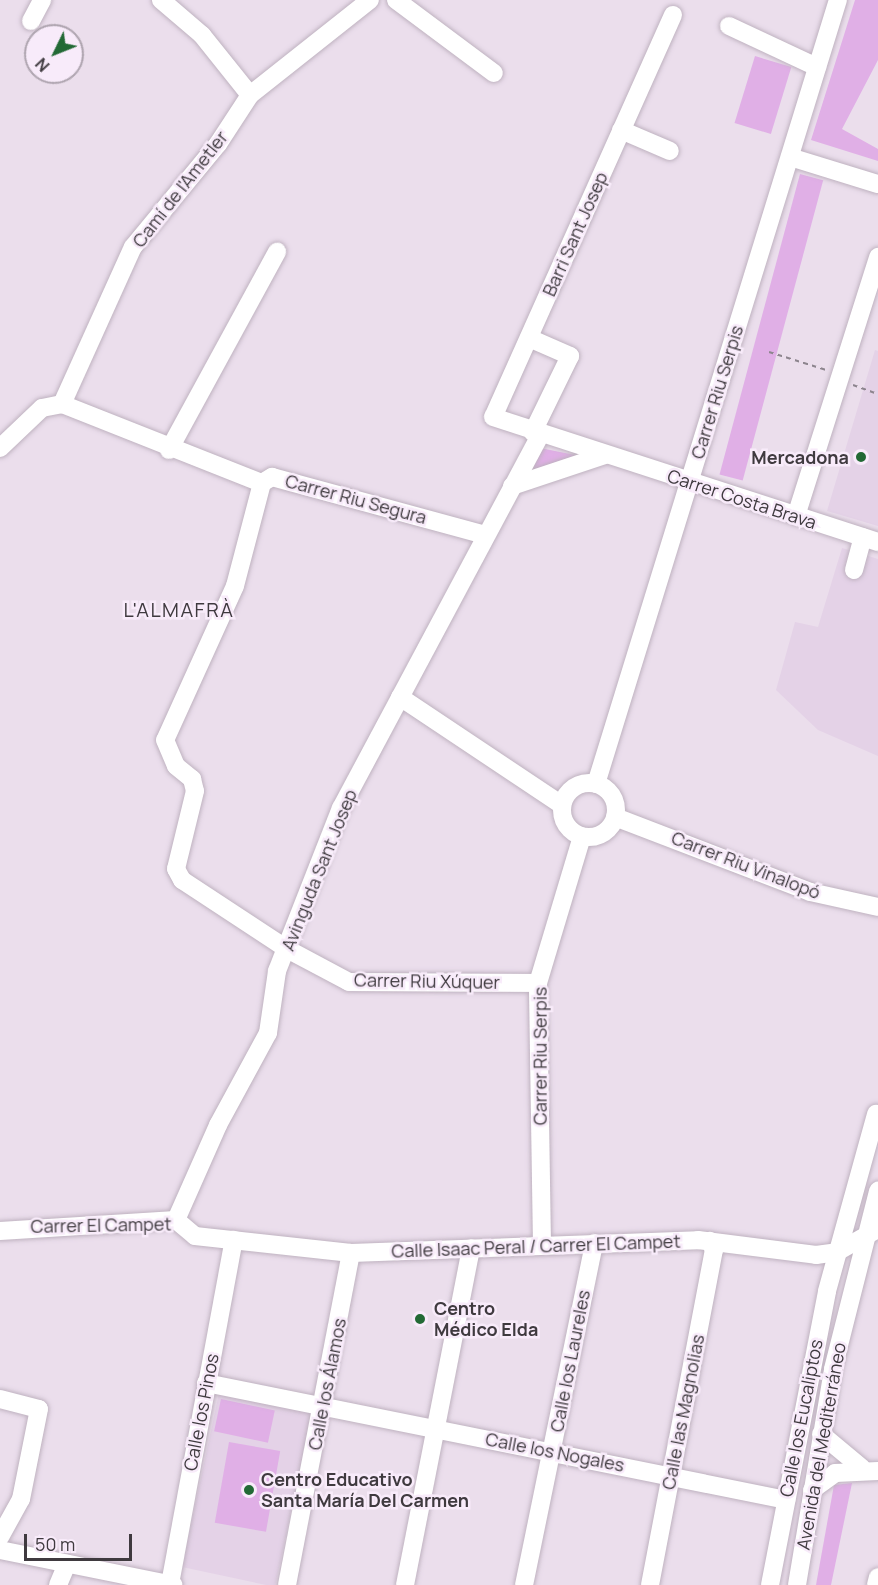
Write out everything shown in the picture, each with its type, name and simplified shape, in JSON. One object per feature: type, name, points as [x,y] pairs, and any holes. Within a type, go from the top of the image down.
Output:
[{"type":"street","points":[[31,21],[42,0]]},
{"type":"street","points":[[161,0],[202,35],[250,95]]},
{"type":"street","name":"Camí de l'Ametler","points":[[62,404],[133,247],[218,144],[250,95],[370,0]]},
{"type":"street","points":[[396,0],[494,73]]},
{"type":"street","name":"Carrer Riu Serpis","points":[[596,784],[838,0]]},
{"type":"street","name":"Barri Sant Josep","points":[[537,434],[493,417],[673,15]]},
{"type":"street","points":[[729,26],[817,68]]},
{"type":"street","points":[[621,130],[670,150]]},
{"type":"street","points":[[790,157],[878,184]]},
{"type":"street","points":[[169,450],[278,252]]},
{"type":"street","points":[[796,516],[878,257]]},
{"type":"street","points":[[529,338],[570,356],[537,434]]},
{"type":"street","points":[[0,448],[42,408],[62,404]]},
{"type":"street","name":"Carrer Riu Segura","points":[[62,404],[169,450],[262,483],[272,477],[485,535]]},
{"type":"street","name":"Carrer Costa Brava","points":[[537,434],[870,540]]},
{"type":"street","name":"Avinguda Sant Josep","points":[[176,1220],[218,1125],[268,1033],[277,971],[341,808],[512,486],[537,434]]},
{"type":"street","points":[[512,486],[605,455]]},
{"type":"street","name":"Carrer Riu Xúquer","points":[[262,483],[235,586],[165,740],[176,766],[192,779],[195,791],[176,869],[182,880],[287,949],[349,982],[538,983]]},
{"type":"street","points":[[854,570],[870,540]]},
{"type":"street","points":[[400,697],[562,805],[568,828],[582,836],[598,836],[615,818],[610,794],[596,784],[571,790],[562,805]]},
{"type":"street","name":"Carrer Riu Vinalopó","points":[[615,818],[810,892],[878,907]]},
{"type":"street","name":"Carrer Riu Serpis","points":[[542,1245],[538,983],[582,836]]},
{"type":"street","name":"Avenida del Mediterráneo","points":[[844,1247],[877,1110]]},
{"type":"street","name":"Avenida del Mediterráneo","points":[[846,1308],[844,1247],[877,1110]]},
{"type":"street","name":"Avenida del Mediterráneo","points":[[866,1159],[862,1201],[874,1227]]},
{"type":"street","name":"Avenida del Mediterráneo","points":[[797,1585],[821,1434],[846,1308],[874,1227],[878,1192]]},
{"type":"street","name":"Carrer El Campet","points":[[0,1231],[176,1220],[195,1236],[234,1240]]},
{"type":"street","points":[[844,1247],[874,1227]]},
{"type":"street","name":"Calle Isaac Peral / Carrer El Campet","points":[[234,1240],[351,1253],[594,1243],[710,1241],[816,1255],[844,1247]]},
{"type":"street","name":"Calle los Pinos","points":[[171,1585],[206,1383],[234,1240]]},
{"type":"street","name":"Calle las Magnolias","points":[[650,1585],[714,1250],[710,1241]]},
{"type":"street","name":"Calle los Laureles","points":[[525,1585],[594,1243]]},
{"type":"street","name":"Calle los Eucaliptos","points":[[770,1585],[786,1500],[844,1247]]},
{"type":"street","points":[[405,1585],[471,1248]]},
{"type":"street","name":"Calle los Álamos","points":[[287,1585],[324,1406],[351,1253]]},
{"type":"street","name":"Calle los Nogales","points":[[206,1383],[786,1500]]},
{"type":"street","points":[[0,1399],[39,1409],[21,1499],[0,1537]]},
{"type":"street","points":[[821,1434],[870,1470]]},
{"type":"street","points":[[812,1490],[835,1473],[870,1470]]},
{"type":"street","points":[[0,1550],[68,1564],[134,1582],[171,1585]]},
{"type":"street","points":[[58,1585],[68,1564]]},
{"type":"street","points":[[876,1585],[878,1577]]},
{"type":"path","points":[[769,352],[840,375]]},
{"type":"path","points":[[870,391],[878,394]]},
{"type":"shaded area","points":[[855,0],[878,0],[878,60],[842,129],[878,149],[878,161],[811,140]]},
{"type":"shaded area","points":[[755,56],[791,67],[771,134],[735,123]]},
{"type":"shaded area","points":[[800,174],[823,180],[743,481],[720,474]]},
{"type":"shaded area","name":"Mercadona","points":[[875,350],[878,351],[878,526],[827,511]]},
{"type":"shaded area","points":[[540,448],[580,456],[527,476]]},
{"type":"shaded area","points":[[842,548],[878,559],[878,756],[818,730],[776,690],[795,622],[818,627]]},
{"type":"shaded area","name":"Centro Educativo Santa María Del Carmen","points":[[219,1393],[312,1413],[275,1585],[182,1567]]},
{"type":"shaded area","points":[[221,1399],[275,1410],[268,1443],[214,1431]]},
{"type":"shaded area","points":[[229,1442],[280,1451],[266,1532],[215,1523]]},
{"type":"shaded area","points":[[852,1483],[831,1585],[816,1585],[834,1485]]},
{"type":"place","name":"Mercadona","points":[[861,457]]},
{"type":"place","name":"Centro Médico Elda","points":[[420,1319]]},
{"type":"place","name":"Centro Educativo Santa María Del Carmen","points":[[249,1490]]},
{"type":"district","name":"L'ALMAFRÀ","points":[[179,609]]}]
